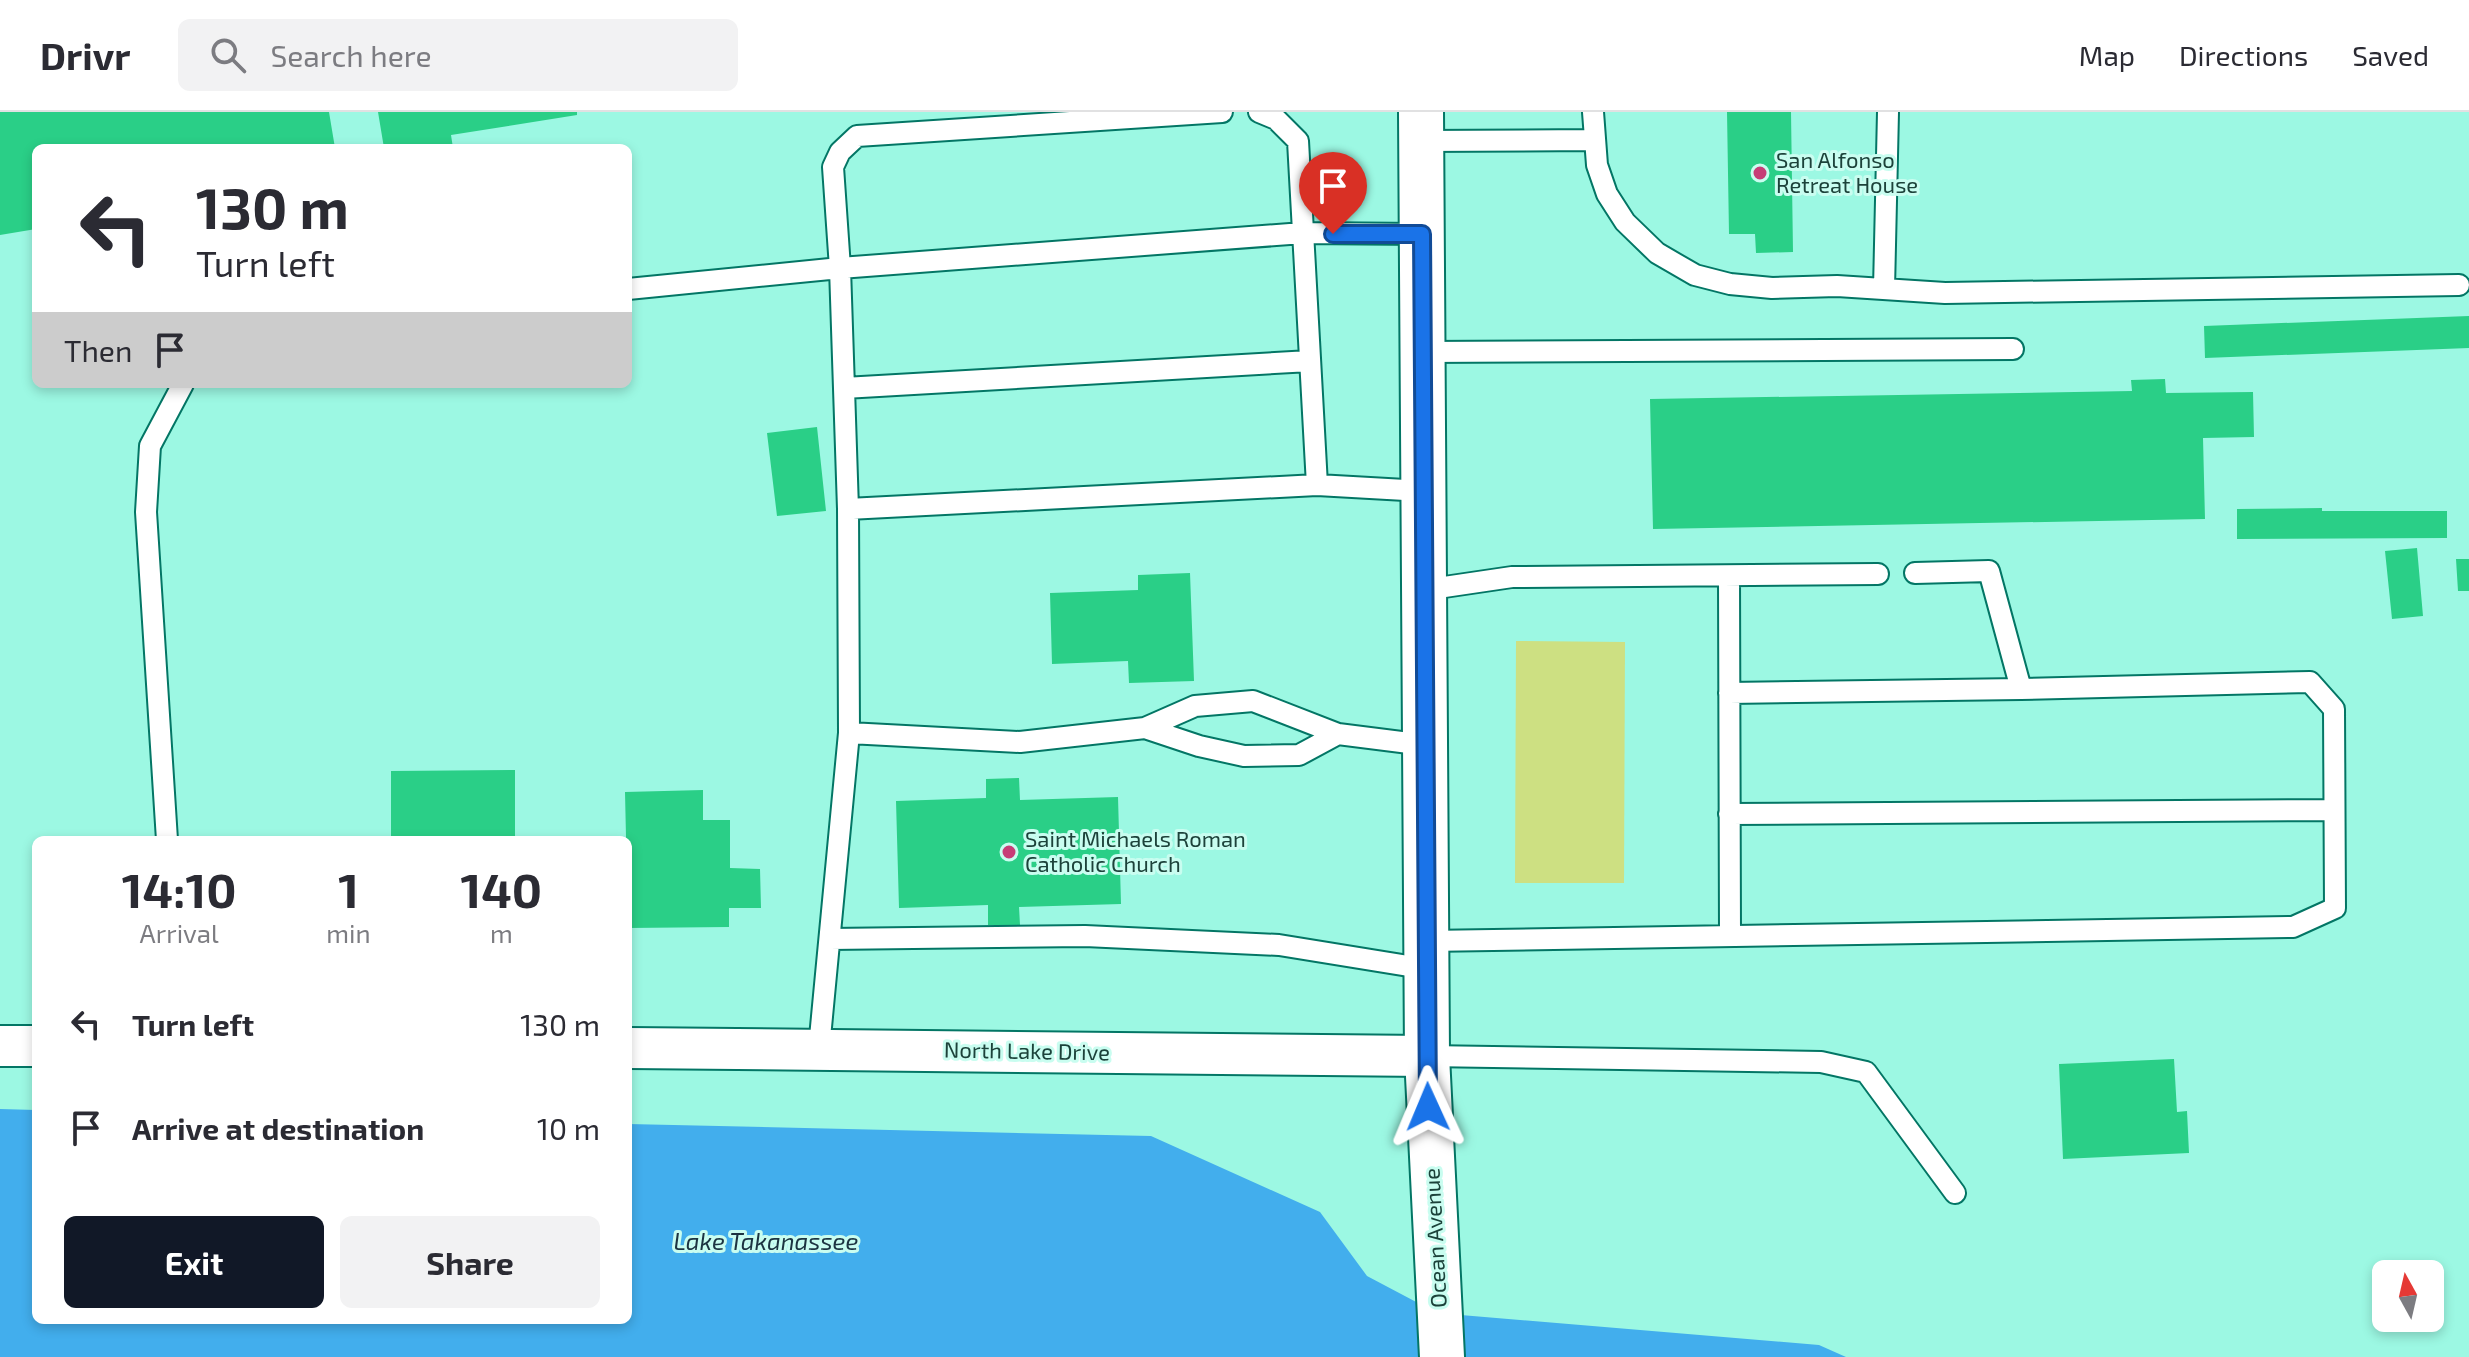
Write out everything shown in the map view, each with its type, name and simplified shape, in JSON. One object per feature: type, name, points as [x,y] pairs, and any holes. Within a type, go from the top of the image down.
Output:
[{"type":"street","name":"Ocean Avenue","points":[[1421,127],[1427,1056],[1442,1357]]},
{"type":"street","points":[[0,1046],[32,1046]]},
{"type":"street","name":"North Lake Drive","points":[[632,1048],[1427,1056]]},
{"type":"lane","points":[[819,1048],[849,733],[848,509],[840,268],[833,167],[840,152],[857,136],[1222,112]]},
{"type":"lane","points":[[1259,112],[1276,119],[1298,141],[1317,485]]},
{"type":"lane","points":[[1593,112],[1597,165],[1607,194],[1625,222],[1657,253],[1695,275],[1730,284],[1772,288],[1837,286],[1945,293],[2459,285]]},
{"type":"lane","points":[[1884,289],[1888,112]]},
{"type":"lane","points":[[1421,127],[1594,140]]},
{"type":"lane","points":[[632,289],[840,268],[1303,233],[1422,234]]},
{"type":"lane","points":[[1423,352],[2013,349]]},
{"type":"lane","points":[[844,388],[1310,361]]},
{"type":"lane","points":[[167,836],[146,512],[150,446],[181,388]]},
{"type":"lane","points":[[848,509],[1317,485],[1423,491]]},
{"type":"lane","points":[[1915,573],[1989,571],[2021,689]]},
{"type":"lane","points":[[1424,590],[1512,577],[1878,574]]},
{"type":"lane","points":[[1729,576],[1730,936]]},
{"type":"lane","points":[[830,939],[1085,936],[1427,955],[1730,936],[2293,927],[2335,908],[2334,709],[2310,682],[1729,693]]},
{"type":"lane","points":[[849,733],[1020,742],[1145,728],[1195,706],[1253,701],[1338,734],[1425,745]]},
{"type":"lane","points":[[1145,728],[1199,746],[1244,756],[1299,755],[1338,734]]},
{"type":"lane","points":[[1729,814],[2334,810]]},
{"type":"lane","points":[[1427,1056],[1821,1062],[1866,1072],[1955,1193]]},
{"type":"green space","points":[[1516,641],[1625,642],[1624,883],[1515,883]]},
{"type":"water","name":"Lake Takanassee","points":[[0,1109],[32,1110],[32,1324],[632,1324],[632,1124],[1151,1136],[1320,1212],[1367,1276],[1437,1313],[1819,1345],[1846,1357],[0,1357]]},
{"type":"building","points":[[0,112],[329,112],[334,144],[32,144],[32,230],[0,235]]},
{"type":"building","points":[[378,112],[577,112],[577,115],[451,135],[452,144],[383,144]]},
{"type":"building","name":"San Alfonso Retreat House","points":[[1727,112],[1791,112],[1793,252],[1756,253],[1755,234],[1729,234]]},
{"type":"building","points":[[2469,316],[2469,348],[2205,358],[2204,326]]},
{"type":"building","points":[[2165,379],[2166,393],[2253,392],[2254,437],[2203,438],[2205,519],[1653,529],[1650,399],[2132,391],[2131,380]]},
{"type":"building","points":[[817,427],[826,511],[777,516],[767,433]]},
{"type":"building","points":[[2322,508],[2322,511],[2447,511],[2447,538],[2237,539],[2237,509]]},
{"type":"building","points":[[2417,548],[2423,616],[2392,619],[2385,551]]},
{"type":"building","points":[[2456,559],[2469,559],[2469,591],[2458,591]]},
{"type":"building","points":[[1190,573],[1194,681],[1129,683],[1128,661],[1052,664],[1050,593],[1138,590],[1138,575]]},
{"type":"building","points":[[515,770],[515,836],[391,836],[391,771]]},
{"type":"building","name":"Saint Michaels Roman Catholic Church","points":[[1019,778],[1020,800],[1118,797],[1121,904],[1019,907],[1020,925],[988,925],[988,905],[899,908],[896,801],[986,798],[986,779]]},
{"type":"building","points":[[703,790],[703,820],[730,820],[730,868],[760,869],[761,908],[729,908],[729,927],[632,928],[632,836],[626,836],[625,792]]},
{"type":"building","points":[[2174,1059],[2177,1112],[2187,1111],[2189,1153],[2063,1159],[2059,1064]]},
{"type":"place","name":"San Alfonso Retreat House","points":[[1760,173]]},
{"type":"place","name":"Saint Michaels Roman Catholic Church","points":[[1009,852]]},
{"type":"route","points":[[1333,234],[1422,234],[1428,1107]]}]
